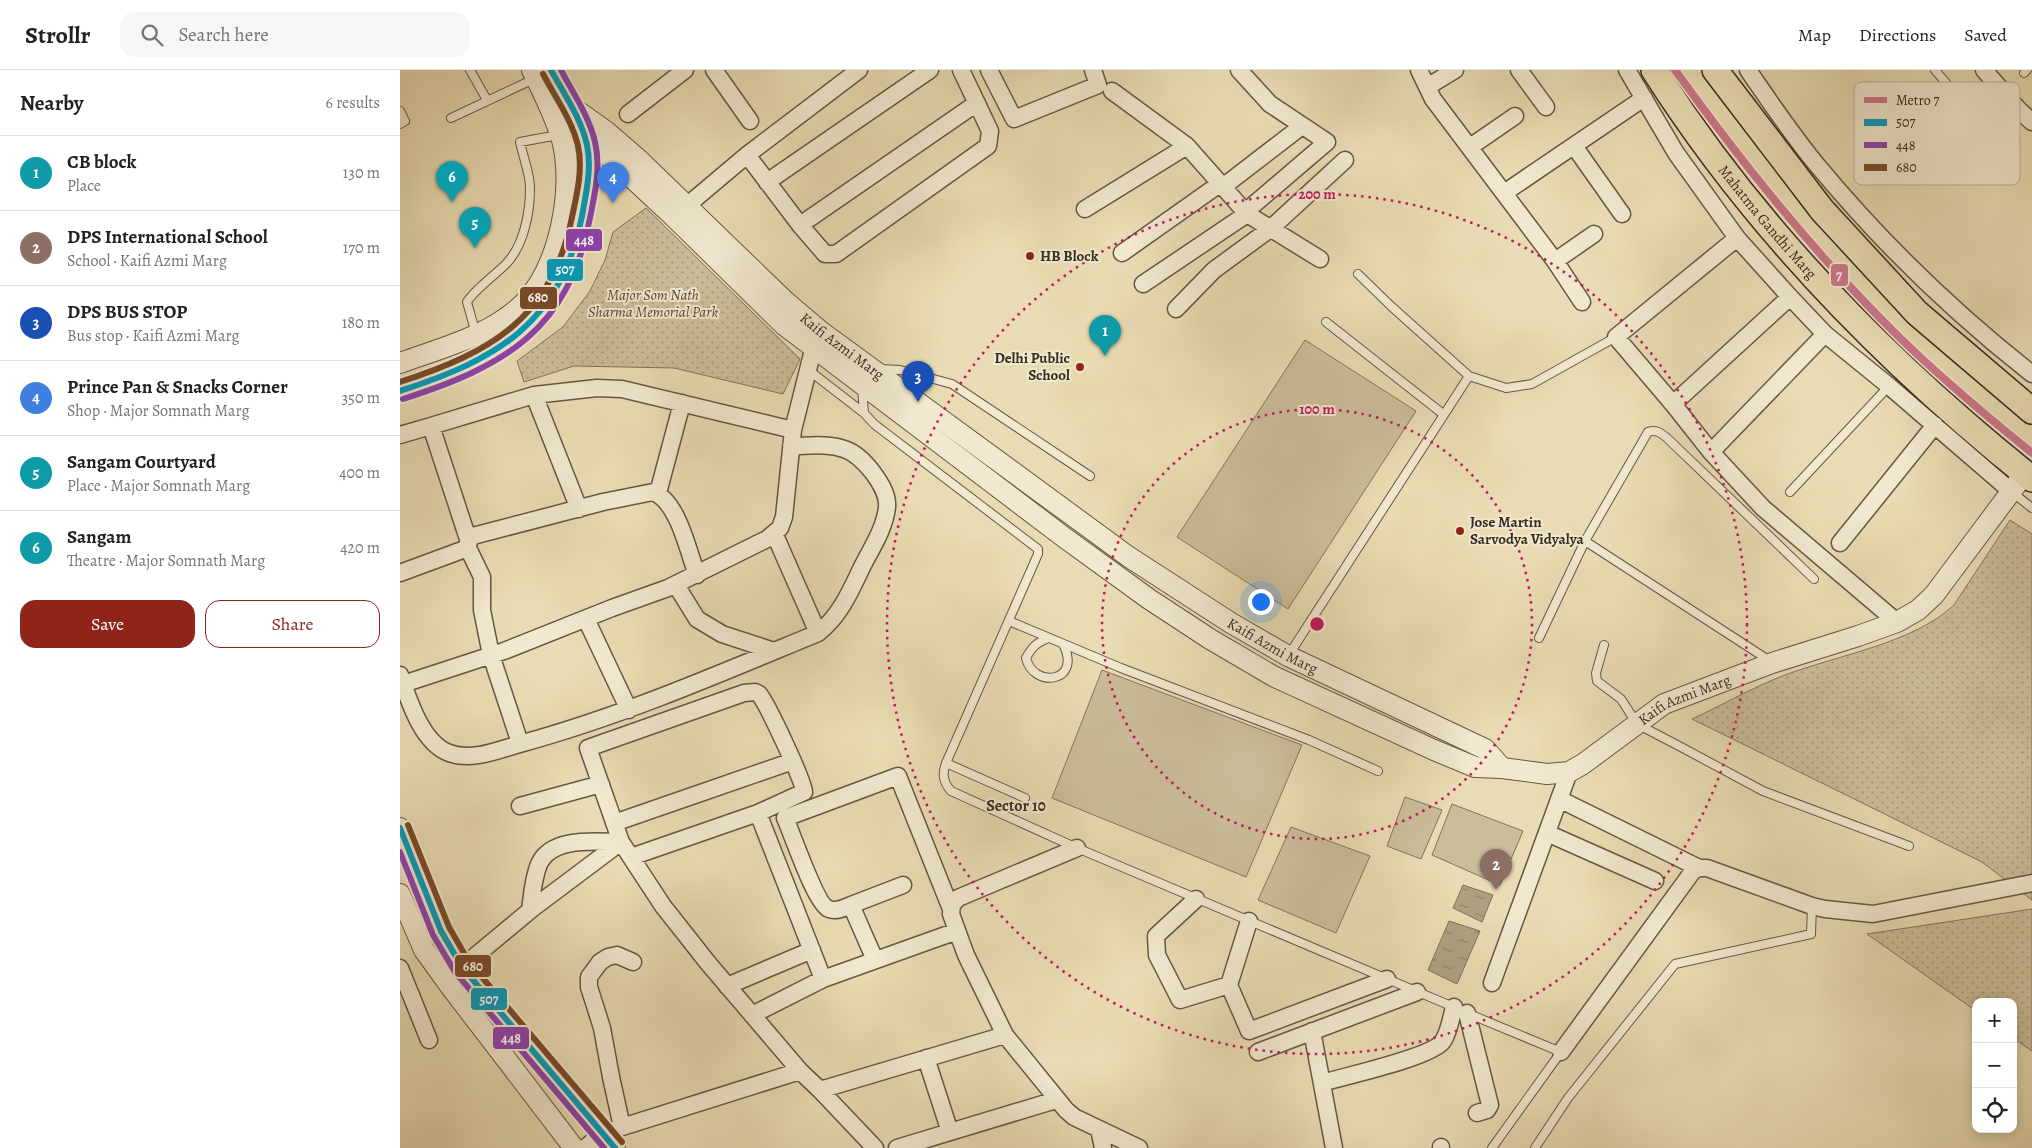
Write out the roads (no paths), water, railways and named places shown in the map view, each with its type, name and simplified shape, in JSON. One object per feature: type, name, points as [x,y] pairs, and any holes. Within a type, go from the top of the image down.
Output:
[{"type":"main road","name":"Mahatma Gandhi Marg","points":[[1654,70],[1716,159],[1778,238],[1887,352],[2023,481]]},
{"type":"main road","points":[[1715,70],[1822,210],[1917,313],[2032,411]]},
{"type":"street","points":[[628,114],[685,70]]},
{"type":"street","points":[[714,70],[750,121]]},
{"type":"street","points":[[767,182],[930,70]]},
{"type":"street","points":[[747,155],[800,225],[825,254],[836,254],[988,146],[990,131],[961,70]]},
{"type":"street","points":[[989,70],[1014,119],[1098,85],[1093,70]]},
{"type":"street","points":[[1143,284],[1246,213],[1327,142],[1270,104],[1239,70]]},
{"type":"street","points":[[1419,70],[1433,99],[1555,262],[1582,302]]},
{"type":"street","points":[[1427,87],[1455,70]]},
{"type":"street","points":[[1519,70],[1546,107]]},
{"type":"street","points":[[1627,70],[1676,153],[1737,238],[1790,297],[1826,334],[1934,425],[2023,481]]},
{"type":"street","points":[[1748,70],[1816,164],[1874,231],[1925,282],[2002,351],[2032,374]]},
{"type":"street","points":[[1984,70],[1994,82]]},
{"type":"street","points":[[585,138],[680,211],[747,155],[856,71]]},
{"type":"street","points":[[400,391],[464,368],[504,346],[523,331],[553,296],[562,279],[579,237],[586,193],[587,158],[585,138],[569,105],[539,73]]},
{"type":"street","points":[[400,363],[460,342],[506,317],[522,304],[543,276],[558,239],[566,186],[566,164],[560,134],[539,73]]},
{"type":"street","points":[[1112,91],[1188,146],[1246,213],[1320,259]]},
{"type":"street","points":[[1504,194],[1644,98]]},
{"type":"street","points":[[800,225],[977,103]]},
{"type":"street","name":"Kaifi Azmi Marg","points":[[569,105],[619,142],[680,211],[786,302],[816,338],[867,376],[1128,557],[1231,623],[1288,656],[1485,749],[1502,768],[1547,774],[1569,772],[1583,764],[1664,704],[1772,662],[1897,622],[1918,610],[1934,594],[2023,481]]},
{"type":"street","points":[[2020,109],[2032,122]]},
{"type":"street","points":[[1470,148],[1515,116]]},
{"type":"street","points":[[1122,253],[1223,185],[1302,126]]},
{"type":"street","points":[[1085,210],[1188,146]]},
{"type":"street","points":[[1574,146],[1622,214]]},
{"type":"street","points":[[1176,309],[1214,270],[1270,229],[1344,160]]},
{"type":"street","points":[[1555,262],[1594,234]]},
{"type":"street","points":[[1737,238],[1616,337],[1711,452],[1763,508],[1897,622]]},
{"type":"street","points":[[1673,404],[1790,297]]},
{"type":"street","points":[[1711,452],[1826,334]]},
{"type":"street","points":[[791,446],[822,445],[853,452],[877,478],[884,490],[888,504],[884,522],[843,606],[829,624],[818,633],[629,710],[578,727],[471,757],[447,752],[431,741],[422,729],[402,680],[491,655],[676,584],[767,539],[780,528],[784,517],[791,446],[793,430],[816,338]]},
{"type":"street","points":[[867,376],[1065,538],[1149,599],[1210,639],[1273,676],[1434,750],[1475,767],[1502,768]]},
{"type":"street","points":[[400,436],[534,395],[597,388],[614,388],[793,430]]},
{"type":"street","points":[[534,395],[579,509]]},
{"type":"street","points":[[658,494],[682,403]]},
{"type":"street","points":[[1840,543],[1934,425]]},
{"type":"street","points":[[430,426],[468,542],[482,577],[482,610],[491,655],[520,743]]},
{"type":"street","points":[[400,573],[457,552],[468,542],[579,509],[653,492],[666,499],[674,510],[697,575]]},
{"type":"street","points":[[774,533],[818,633]]},
{"type":"street","points":[[676,584],[697,619],[722,634],[774,651]]},
{"type":"street","points":[[586,619],[629,710]]},
{"type":"street","points":[[631,857],[758,813],[804,792],[793,761],[761,696],[750,692],[588,748],[621,842],[663,906],[727,986],[800,1072],[820,1090],[875,1148]]},
{"type":"street","points":[[614,824],[793,761]]},
{"type":"street","points":[[1492,982],[1569,772]]},
{"type":"street","points":[[903,884],[851,905],[836,910],[829,910],[822,906],[813,887],[786,818],[898,776],[951,909],[966,955],[1005,1035],[1056,1100],[1074,1117],[1138,1148]]},
{"type":"street","points":[[520,806],[601,784]]},
{"type":"street","points":[[1559,799],[1699,868],[1707,868],[1812,906],[1826,909],[1881,914],[2032,883]]},
{"type":"street","points":[[758,813],[823,979]]},
{"type":"street","points":[[400,828],[441,932],[462,968],[614,1136]]},
{"type":"street","points":[[1547,833],[1655,881]]},
{"type":"street","points":[[462,968],[530,910],[621,842]]},
{"type":"street","points":[[530,910],[540,862],[550,852],[562,845],[621,842]]},
{"type":"street","points":[[951,909],[954,901],[958,898],[1077,848]]},
{"type":"street","points":[[1561,1052],[1693,871],[1699,868]]},
{"type":"street","points":[[400,894],[424,950],[574,1148]]},
{"type":"street","points":[[1196,899],[1156,936],[1157,955],[1180,1000],[1229,985]]},
{"type":"street","points":[[851,905],[875,960]]},
{"type":"street","points":[[1249,922],[1229,985],[1249,1031],[1387,979]]},
{"type":"street","points":[[752,1015],[823,979],[957,931]]},
{"type":"street","points":[[727,986],[812,950]]},
{"type":"street","points":[[614,1136],[610,1077],[602,1028],[589,987],[589,977],[600,962],[608,957],[617,955],[633,962]]},
{"type":"street","points":[[400,968],[404,990],[429,1040]]},
{"type":"street","points":[[1258,1052],[1417,992]]},
{"type":"street","points":[[1322,1083],[1403,1061],[1437,1047],[1446,1036],[1460,1010]]},
{"type":"street","points":[[1460,1010],[1490,1105],[1487,1110],[1477,1113]]},
{"type":"street","points":[[1283,1018],[1293,1038]]},
{"type":"street","points":[[1312,1031],[1334,1148]]},
{"type":"street","points":[[820,1090],[1005,1035]]},
{"type":"street","points":[[926,1058],[950,1132]]},
{"type":"street","points":[[585,1148],[614,1136],[800,1072]]},
{"type":"street","points":[[898,1148],[1056,1100]]},
{"type":"street","points":[[1099,1129],[1103,1148]]},
{"type":"lane","points":[[470,70],[487,100]]},
{"type":"lane","points":[[1935,70],[1945,82]]},
{"type":"lane","points":[[451,118],[539,73]]},
{"type":"lane","points":[[400,111],[405,122],[400,124]]},
{"type":"lane","points":[[476,334],[467,302],[471,295],[508,262],[518,246],[526,224],[530,187],[520,142],[560,134]]},
{"type":"lane","points":[[1358,274],[1469,376],[1506,388],[1532,384],[1616,337]]},
{"type":"lane","points":[[1326,322],[1443,414]]},
{"type":"lane","points":[[807,369],[864,413],[874,424],[1038,547],[1038,554],[946,763],[943,778],[946,786],[951,791],[1077,848],[1561,1052],[1492,1148]]},
{"type":"lane","points":[[864,413],[867,376],[900,370],[952,384],[1090,476]]},
{"type":"lane","points":[[1288,656],[1469,376]]},
{"type":"lane","points":[[1790,492],[1889,386]]},
{"type":"lane","points":[[1539,638],[1585,541],[1648,432],[1653,430],[1660,432],[1667,438],[1814,579]]},
{"type":"lane","points":[[2023,481],[2032,508]]},
{"type":"lane","points":[[1585,541],[1772,662]]},
{"type":"lane","points":[[1009,620],[1121,668],[1309,740],[1378,771]]},
{"type":"lane","points":[[1049,638],[1040,641],[1032,647],[1026,658],[1028,666],[1034,672],[1044,677],[1056,678],[1064,672],[1069,664],[1068,654],[1063,644]]},
{"type":"lane","points":[[1604,645],[1596,674],[1597,681],[1621,699],[1637,724],[1763,790],[1909,846]]},
{"type":"lane","points":[[946,763],[1025,798]]},
{"type":"lane","points":[[1535,1148],[1568,1098],[1675,964],[1811,934],[1812,906]]},
{"type":"water","points":[[1463,885],[1493,895],[1482,922],[1453,908]]},
{"type":"water","points":[[1449,921],[1480,931],[1457,984],[1428,970]]},
{"type":"metro line","name":"7","points":[[1675,70],[1778,205],[1863,301],[1944,379],[2032,453]]},
{"type":"place","name":"Sangam","points":[[452,202]]},
{"type":"place","name":"Prince Pan & Snacks Corner","points":[[613,203]]},
{"type":"place","name":"Sangam Courtyard","points":[[475,248]]},
{"type":"place","name":"HB Block","points":[[1030,256]]},
{"type":"place","name":"CB block","points":[[1105,356]]},
{"type":"place","name":"Delhi Public School","points":[[1080,367]]},
{"type":"place","name":"DPS BUS STOP","points":[[918,402]]},
{"type":"place","name":"Jose Martin Sarvodya Vidyalya","points":[[1460,531]]},
{"type":"place","name":"DPS International School","points":[[1496,890]]},
{"type":"district","name":"Sector 10","points":[[1016,805]]},
{"type":"park label","name":"Major Som Nath Sharma Memorial Park","points":[[653,304]]}]
